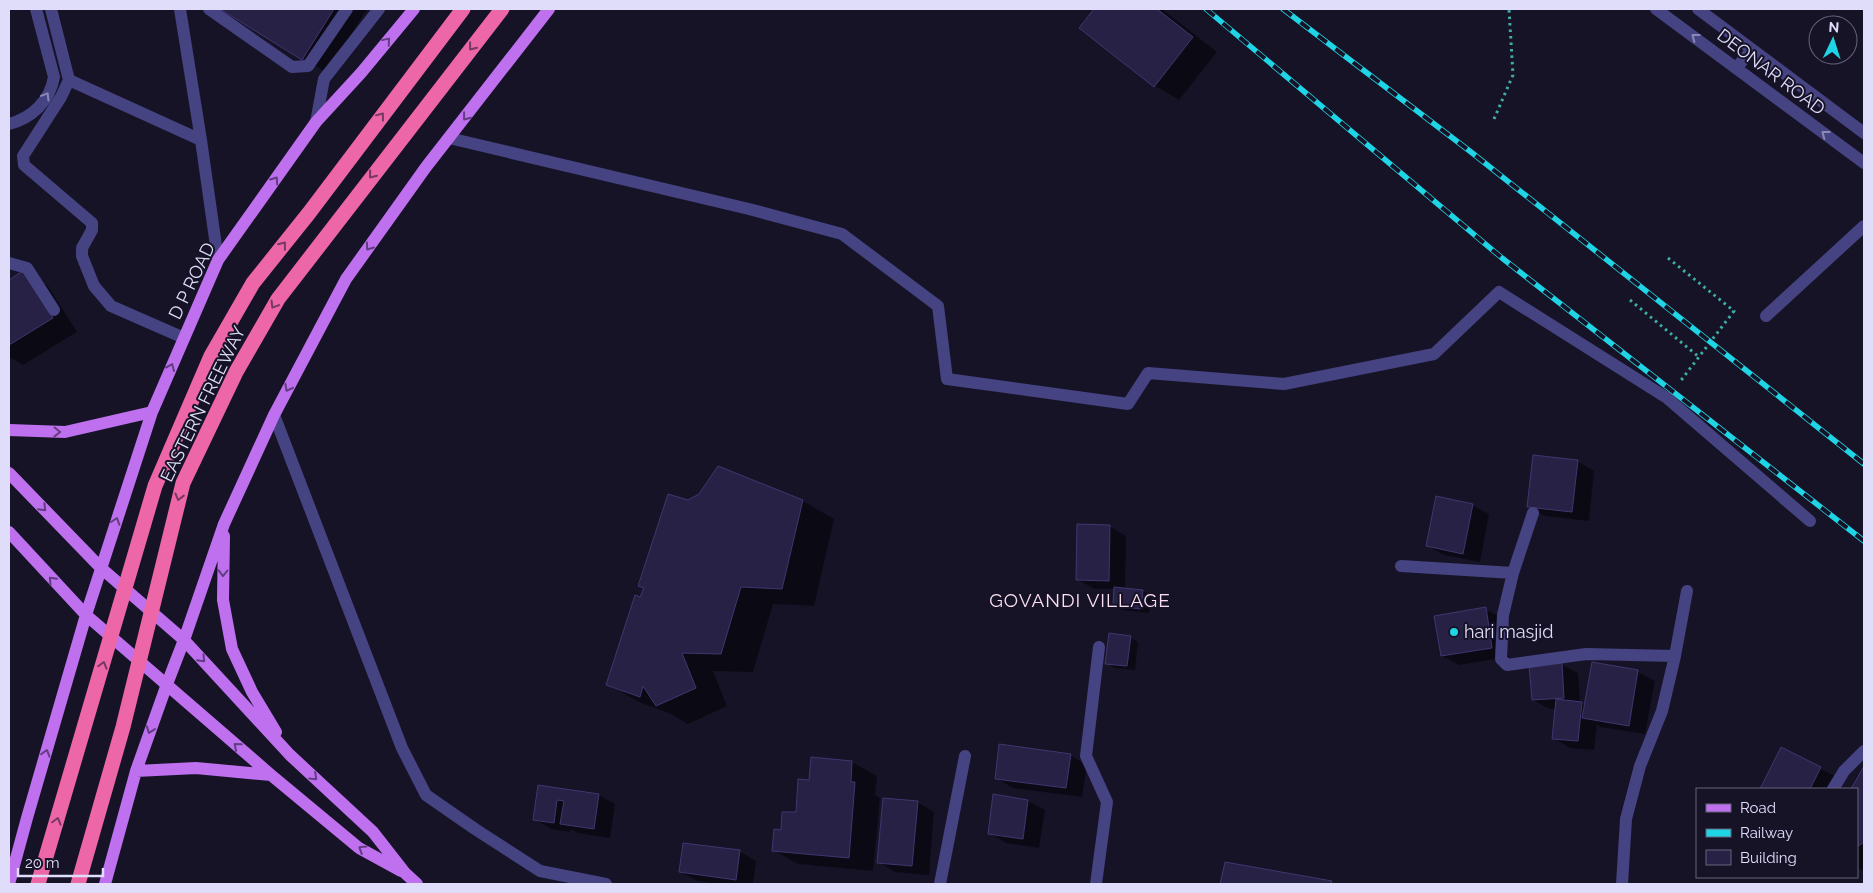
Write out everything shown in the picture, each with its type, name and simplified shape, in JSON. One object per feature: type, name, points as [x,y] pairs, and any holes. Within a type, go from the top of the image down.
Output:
[{"type":"highway","name":"EASTERN FREEWAY","points":[[38,884],[155,486],[211,356],[253,282],[463,9]]},
{"type":"highway","name":"EASTERN FREEWAY","points":[[78,884],[123,727],[183,482],[236,372],[278,299],[502,9]]},
{"type":"main road","name":"D P ROAD","points":[[10,884],[27,818],[86,615],[152,412],[218,260],[316,122],[414,9]]},
{"type":"main road","points":[[105,884],[136,771],[166,684],[184,640],[224,524],[274,415],[346,279],[449,138],[549,9]]},
{"type":"main road","points":[[9,430],[65,432],[152,412]]},
{"type":"main road","points":[[9,473],[102,568],[184,640],[290,754],[373,832],[405,873],[417,884]]},
{"type":"main road","points":[[224,524],[223,600],[232,649],[252,692],[290,754]]},
{"type":"main road","points":[[9,532],[86,615],[271,775],[359,848],[405,873]]},
{"type":"main road","points":[[136,771],[196,768],[271,775]]},
{"type":"street","points":[[9,124],[30,116],[44,101],[54,77],[36,9]]},
{"type":"street","points":[[51,9],[69,80],[61,97],[22,156],[24,165],[92,223],[92,230],[82,248],[82,256],[94,286],[111,306],[184,338]]},
{"type":"street","points":[[180,9],[202,140],[218,260]]},
{"type":"street","points":[[209,9],[292,67],[308,66],[348,9]]},
{"type":"street","points":[[316,122],[324,79],[379,9]]},
{"type":"street","name":"DEONAR ROAD","points":[[1656,9],[1864,164]]},
{"type":"street","name":"DEONAR ROAD","points":[[1698,9],[1864,133]]},
{"type":"street","points":[[1736,68],[1752,50]]},
{"type":"street","points":[[69,80],[202,140]]},
{"type":"street","points":[[449,138],[740,206],[842,234],[938,306],[947,380],[1128,404],[1148,373],[1284,384],[1434,354],[1499,292],[1667,398],[1810,521]]},
{"type":"street","points":[[1766,316],[1864,226]]},
{"type":"street","points":[[9,263],[27,268],[54,310]]},
{"type":"street","points":[[274,415],[402,748],[426,795],[540,871],[606,884]]},
{"type":"street","points":[[1533,513],[1512,573],[1503,615],[1501,659],[1507,665],[1586,654],[1675,656]]},
{"type":"street","points":[[1401,566],[1512,573]]},
{"type":"street","points":[[1622,884],[1626,819],[1640,766],[1662,711],[1675,656],[1687,591]]},
{"type":"street","points":[[1096,884],[1107,802],[1086,756],[1099,647]]},
{"type":"street","points":[[1835,788],[1844,771],[1864,751]]},
{"type":"street","points":[[940,884],[965,756]]},
{"type":"path","points":[[1494,119],[1512,75],[1509,9]]},
{"type":"path","points":[[1667,398],[1734,311],[1668,258]]},
{"type":"path","points":[[1630,300],[1699,357]]},
{"type":"building","points":[[220,9],[334,9],[302,60]]},
{"type":"building","points":[[1094,9],[1157,9],[1193,37],[1154,87],[1079,28]]},
{"type":"building","points":[[24,270],[53,318],[9,345],[9,280]]},
{"type":"building","points":[[1533,455],[1578,460],[1572,512],[1527,507]]},
{"type":"building","points":[[718,466],[803,500],[782,589],[741,587],[721,654],[682,653],[696,688],[656,706],[643,686],[640,697],[606,685],[635,595],[640,597],[644,588],[638,586],[668,494],[688,500],[699,494]]},
{"type":"building","points":[[1436,496],[1473,504],[1463,554],[1426,546]]},
{"type":"building","points":[[1077,524],[1110,525],[1109,581],[1076,580]]},
{"type":"building","points":[[1114,587],[1143,590],[1141,609],[1113,606]]},
{"type":"building","points":[[1486,607],[1492,648],[1441,656],[1434,616]]},
{"type":"building","points":[[1109,633],[1131,636],[1127,666],[1105,664]]},
{"type":"building","points":[[1592,662],[1638,670],[1629,726],[1582,718]]},
{"type":"building","points":[[1562,663],[1564,698],[1532,700],[1529,665]]},
{"type":"building","points":[[1556,699],[1582,702],[1578,741],[1552,739]]},
{"type":"building","points":[[999,744],[1071,754],[1066,788],[995,779]]},
{"type":"building","points":[[1781,747],[1821,767],[1810,788],[1760,788]]},
{"type":"building","points":[[811,757],[852,761],[851,782],[855,782],[849,858],[772,851],[774,829],[781,830],[782,812],[796,812],[798,779],[809,780]]},
{"type":"building","points":[[1864,766],[1864,842],[1858,846],[1858,788],[1852,788]]},
{"type":"building","points":[[538,785],[599,794],[594,829],[560,824],[564,801],[557,800],[554,823],[533,820]]},
{"type":"building","points":[[993,794],[1028,800],[1023,839],[988,834]]},
{"type":"building","points":[[883,798],[918,801],[912,866],[877,863]]},
{"type":"building","points":[[683,843],[740,850],[736,880],[679,872]]},
{"type":"building","points":[[1225,862],[1332,881],[1331,884],[1220,884]]},
{"type":"railway","points":[[1206,9],[1502,258],[1864,541]]},
{"type":"railway","points":[[1283,9],[1471,152],[1864,464]]},
{"type":"place","name":"hari masjid","points":[[1454,632]]},
{"type":"district","name":"GOVANDI VILLAGE","points":[[1080,600]]}]
